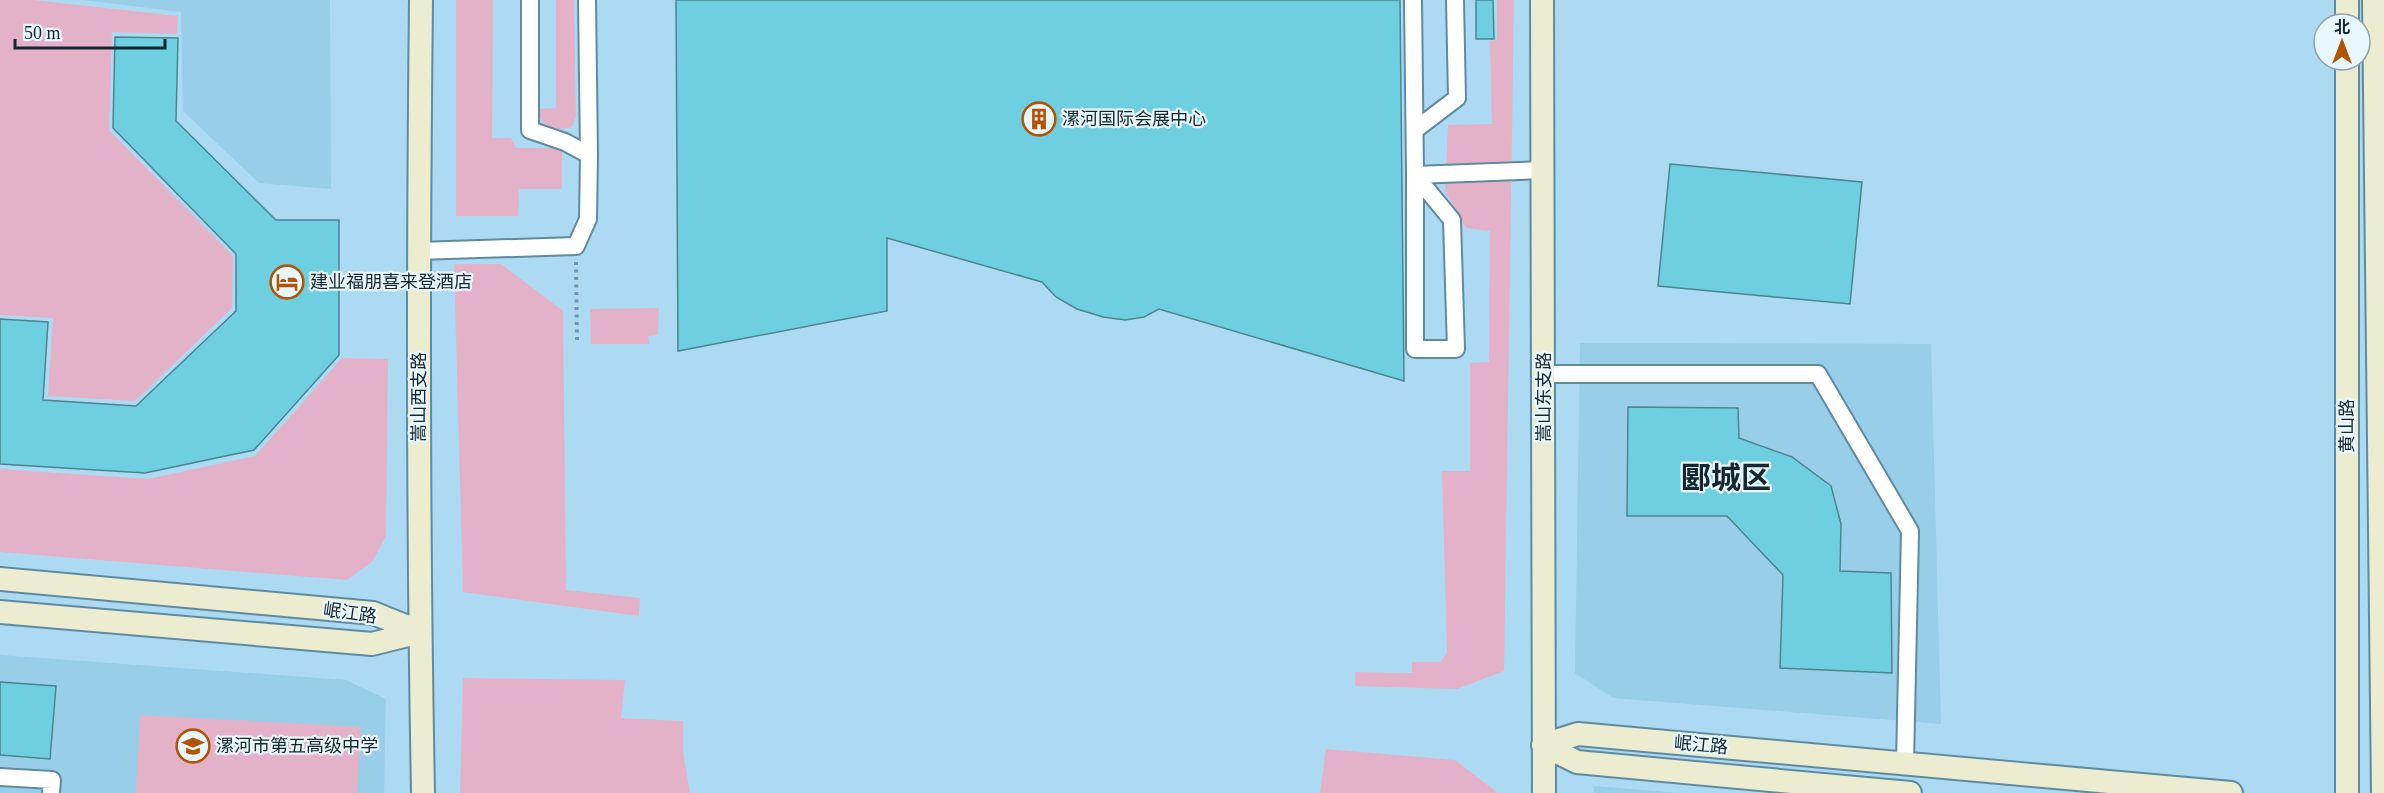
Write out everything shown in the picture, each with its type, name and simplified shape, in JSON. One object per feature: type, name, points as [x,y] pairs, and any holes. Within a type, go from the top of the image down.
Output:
[{"type":"street","name":"嵩山西支路","points":[[421,0],[418,251],[423,793]]},
{"type":"street","points":[[530,0],[530,130],[565,142],[589,155]]},
{"type":"street","points":[[418,251],[576,246],[588,219],[587,0]]},
{"type":"street","points":[[1413,0],[1415,349],[1456,349],[1452,220],[1415,175]]},
{"type":"street","points":[[1415,130],[1457,99],[1455,0]]},
{"type":"street","name":"嵩山东支路","points":[[1542,0],[1544,793]]},
{"type":"street","name":"黄山路","points":[[2374,0],[2383,793]]},
{"type":"street","name":"黄山路","points":[[2347,72],[2347,793]]},
{"type":"street","points":[[1415,175],[1544,170]]},
{"type":"street","points":[[1544,374],[1818,374],[1910,531],[1905,763]]},
{"type":"street","name":"岷江路","points":[[0,579],[373,613],[420,632]]},
{"type":"street","name":"岷江路","points":[[0,612],[372,644],[420,632]]},
{"type":"street","name":"岷江路","points":[[1543,745],[1578,734],[2231,793]]},
{"type":"street","name":"岷江路","points":[[1543,745],[1577,762],[1910,793]]},
{"type":"street","points":[[0,777],[52,780],[51,793]]},
{"type":"path","points":[[576,246],[577,344]]},
{"type":"shaded area","points":[[0,0],[33,0],[178,16],[177,34],[112,32],[109,130],[233,256],[232,308],[135,401],[48,396],[53,318],[0,315]]},
{"type":"shaded area","points":[[83,0],[330,0],[331,189],[259,183],[183,111],[181,12]]},
{"type":"shaded area","points":[[456,0],[493,0],[492,138],[511,138],[516,148],[562,148],[562,189],[519,189],[518,216],[456,216]]},
{"type":"shaded area","points":[[556,0],[574,0],[576,117],[572,127],[555,130],[542,122],[537,109],[556,108]]},
{"type":"shaded area","points":[[1497,0],[1514,0],[1504,671],[1457,689],[1355,686],[1355,672],[1412,673],[1412,662],[1440,662],[1447,653],[1442,471],[1470,471],[1470,363],[1489,362],[1490,231],[1466,228],[1445,191],[1448,125],[1492,124],[1490,41],[1497,40]]},
{"type":"shaded area","points":[[454,264],[501,264],[563,311],[566,590],[640,598],[639,616],[463,592]]},
{"type":"shaded area","points":[[659,308],[658,335],[648,336],[649,344],[591,344],[590,309]]},
{"type":"shaded area","points":[[1580,343],[1931,344],[1941,724],[1613,698],[1575,673]]},
{"type":"shaded area","points":[[342,358],[388,359],[386,536],[372,562],[347,580],[0,552],[0,469],[148,479],[255,456]]},
{"type":"shaded area","name":"漯河市第五高级中学","points":[[0,655],[346,680],[386,699],[384,793],[0,793]]},
{"type":"shaded area","points":[[463,678],[625,680],[621,718],[683,721],[683,752],[690,793],[460,793]]},
{"type":"shaded area","points":[[140,715],[361,727],[357,793],[136,793]]},
{"type":"shaded area","points":[[1326,749],[1455,760],[1498,793],[1320,793]]},
{"type":"shaded area","points":[[1594,786],[1679,793],[1594,793]]},
{"type":"building","name":"漯河国际会展中心","points":[[676,0],[1400,0],[1404,381],[1159,309],[1144,317],[1125,320],[1103,317],[1077,309],[1056,297],[1042,282],[887,238],[887,311],[678,351]]},
{"type":"building","points":[[1476,0],[1493,0],[1494,39],[1476,39]]},
{"type":"building","name":"建业福朋喜来登酒店","points":[[115,37],[178,38],[176,121],[276,220],[339,220],[339,355],[254,450],[145,473],[0,464],[0,319],[48,322],[43,400],[136,406],[236,311],[236,254],[113,128]]},
{"type":"building","points":[[1670,164],[1862,182],[1850,304],[1658,286]]},
{"type":"building","points":[[1628,407],[1738,408],[1739,438],[1792,457],[1831,486],[1841,524],[1840,571],[1891,573],[1892,673],[1780,668],[1783,575],[1727,516],[1627,516]]},
{"type":"building","points":[[0,682],[56,686],[50,759],[0,755]]},
{"type":"place","name":"漯河国际会展中心","points":[[1039,119]]},
{"type":"place","name":"建业福朋喜来登酒店","points":[[287,282]]},
{"type":"place","name":"漯河市第五高级中学","points":[[193,746]]},
{"type":"district","name":"郾城区","points":[[1726,477]]}]
